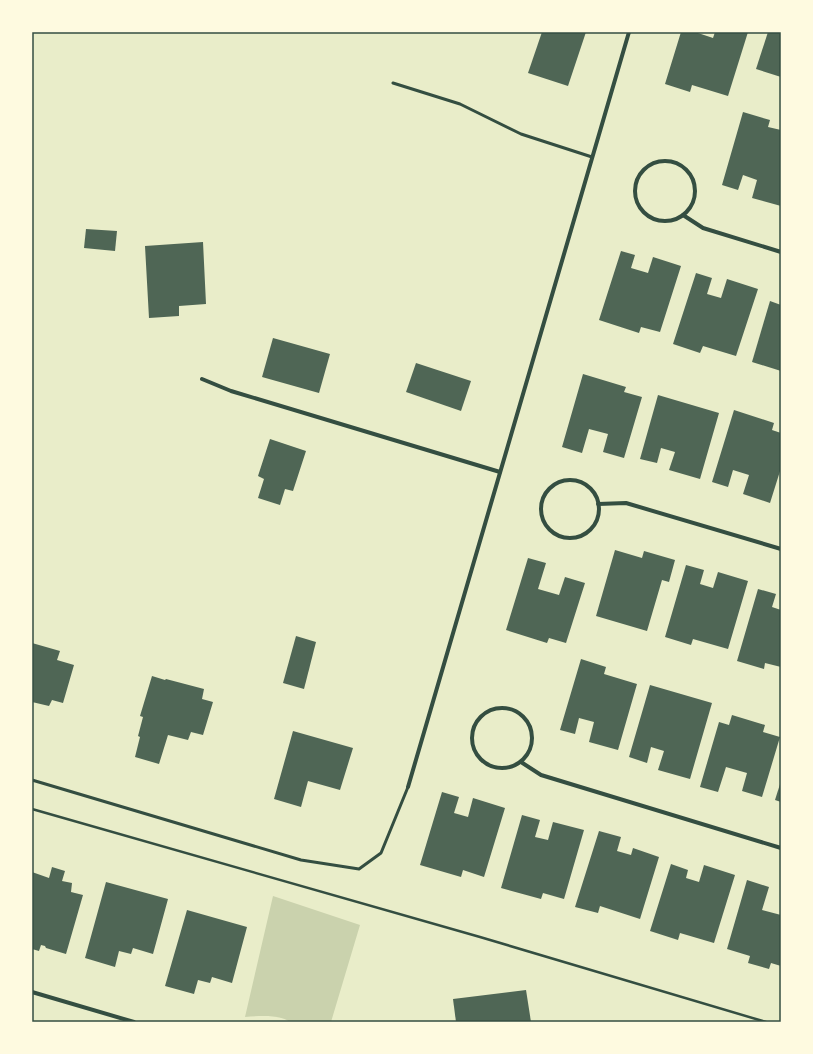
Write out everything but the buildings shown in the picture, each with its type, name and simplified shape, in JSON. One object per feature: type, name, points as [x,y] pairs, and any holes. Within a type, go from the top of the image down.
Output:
[{"type":"street","points":[[408,787],[629,32]]},
{"type":"street","points":[[658,161],[667,161],[676,163],[691,174],[696,191],[690,208],[684,215],[675,220],[656,220],[647,215],[640,208],[636,199],[635,189],[637,179],[642,171],[658,161]]},
{"type":"street","points":[[684,215],[703,228],[781,252]]},
{"type":"street","points":[[202,379],[231,391],[500,472]]},
{"type":"street","points":[[576,481],[584,484],[591,489],[598,504],[599,514],[596,523],[589,531],[581,536],[572,538],[562,537],[553,533],[546,526],[542,517],[541,507],[543,499],[553,486],[560,482],[576,481]]},
{"type":"street","points":[[598,504],[626,502],[781,549]]},
{"type":"street","points":[[492,710],[511,710],[526,720],[532,738],[531,747],[521,762],[511,767],[501,768],[491,766],[482,761],[472,743],[476,723],[483,715],[492,710]]},
{"type":"street","points":[[521,762],[541,775],[781,848]]},
{"type":"street","points":[[32,992],[134,1022]]},
{"type":"lane","points":[[394,83],[460,104],[521,134],[592,157]]},
{"type":"lane","points":[[32,780],[301,860],[360,870],[381,853],[408,787]]},
{"type":"path","points":[[32,808],[480,937],[766,1022]]},
{"type":"green space","points":[[273,896],[360,925],[331,1022],[290,1022],[285,1019],[274,1017],[245,1017]]}]
